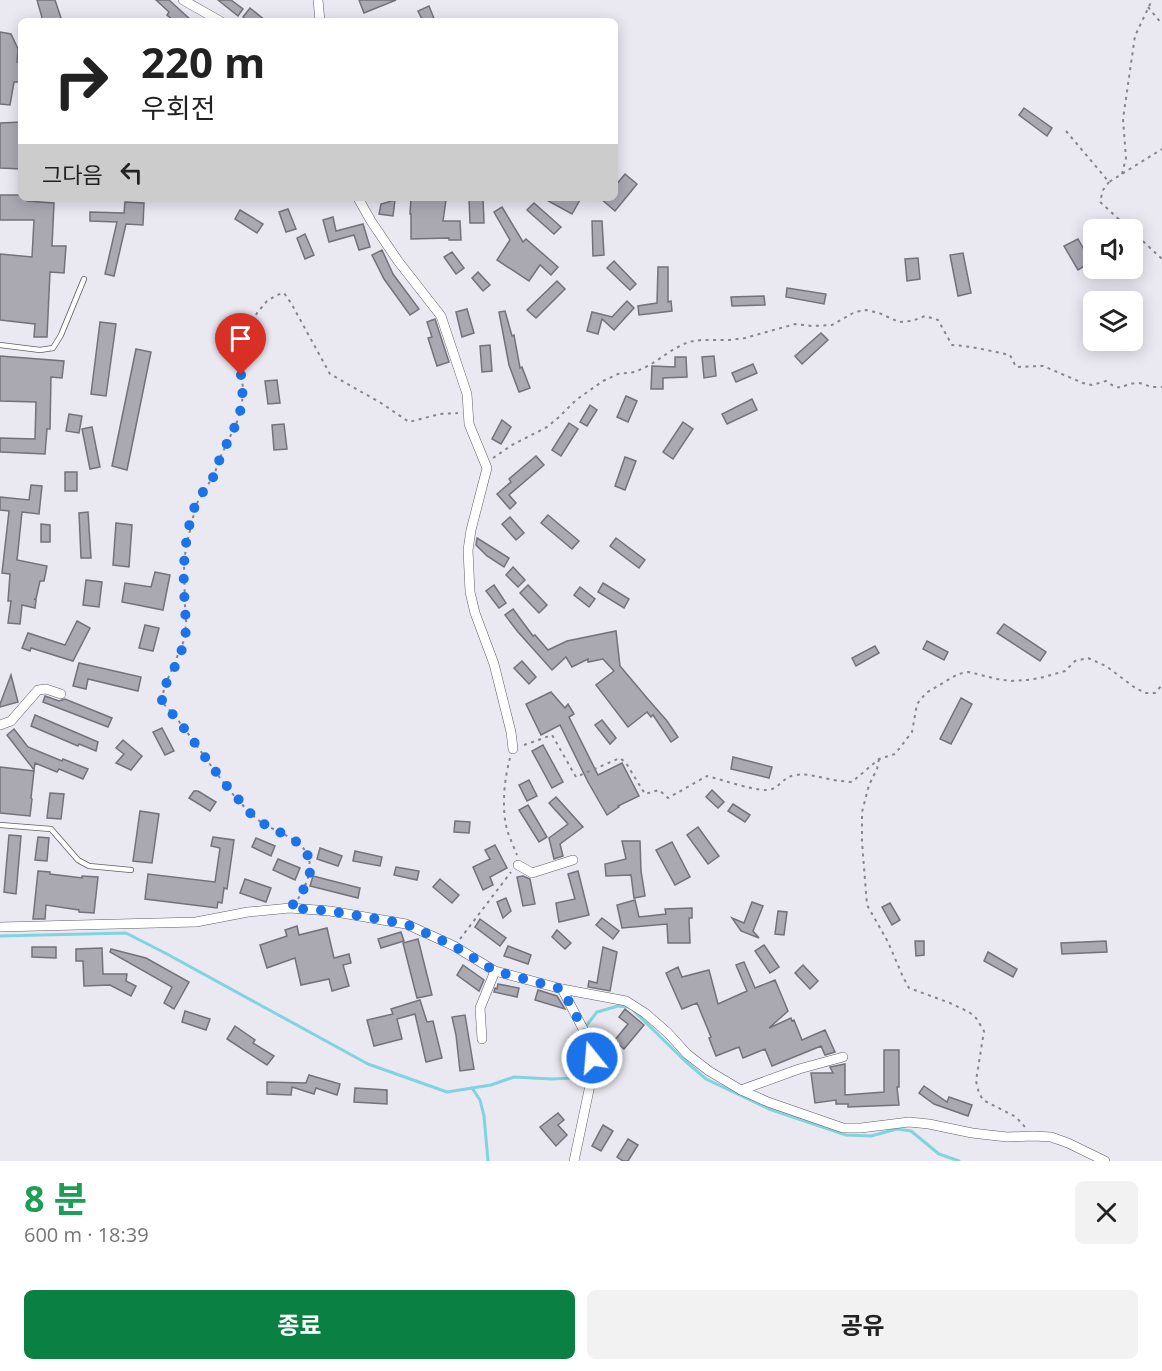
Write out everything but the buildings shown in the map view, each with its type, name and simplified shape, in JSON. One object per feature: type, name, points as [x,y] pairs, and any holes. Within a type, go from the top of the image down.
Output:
[{"type":"street","points":[[183,0],[214,18]]},
{"type":"street","points":[[318,0],[320,18]]},
{"type":"street","points":[[360,201],[398,261],[441,316],[462,376],[467,394],[469,424],[487,468],[468,550],[470,592],[494,664],[513,749]]},
{"type":"street","points":[[0,725],[11,721],[38,690],[46,689],[61,694]]},
{"type":"street","points":[[518,865],[532,873],[573,860]]},
{"type":"street","points":[[0,927],[196,922],[248,912],[290,908],[330,911],[406,924],[454,946],[495,971],[562,989],[626,1001],[645,1013],[687,1054],[709,1071],[741,1090],[768,1102],[843,1128],[909,1122],[1007,1137],[1051,1137],[1105,1161]]},
{"type":"street","points":[[482,1039],[480,1008],[495,971]]},
{"type":"street","points":[[562,989],[591,1044],[592,1053],[593,1071],[574,1161]]},
{"type":"street","points":[[741,1090],[799,1069],[843,1057]]},
{"type":"lane","points":[[0,345],[40,350],[53,348],[61,335],[84,279]]},
{"type":"lane","points":[[0,825],[51,829],[78,860],[89,866],[130,870]]},
{"type":"path","points":[[1122,174],[1126,158],[1123,119],[1135,36],[1152,0]]},
{"type":"path","points":[[1148,7],[1162,24]]},
{"type":"path","points":[[1066,130],[1109,182]]},
{"type":"path","points":[[1119,219],[1100,202],[1103,190],[1109,182],[1162,149]]},
{"type":"path","points":[[1143,241],[1162,259]]},
{"type":"path","points":[[290,908],[308,879],[310,862],[307,854],[302,847],[259,821],[246,808],[162,702],[164,688],[185,638],[184,564],[190,527],[196,504],[215,473],[237,422],[243,388],[239,361],[249,330],[257,313],[267,302],[284,293],[330,374],[409,422],[440,414],[469,412]]},
{"type":"path","points":[[487,468],[494,457],[547,427],[576,400],[603,381],[618,374],[635,372],[688,342],[745,338],[795,324],[832,325],[855,312],[866,310],[899,322],[912,321],[925,316],[938,320],[952,345],[1010,355],[1016,367],[1043,366],[1092,385],[1106,381],[1120,388],[1140,383],[1151,387],[1162,387]]},
{"type":"path","points":[[454,946],[518,865],[518,856],[507,831],[504,801],[507,769],[513,749],[532,741],[552,735],[576,777],[620,758],[626,763],[645,794],[659,790],[668,798],[708,776],[766,790],[774,789],[782,780],[793,775],[852,782],[879,759],[895,754],[912,732],[917,704],[926,693],[958,674],[969,672],[1011,681],[1027,680],[1065,671],[1075,661],[1088,658],[1106,666],[1145,693],[1155,693],[1162,685]]},
{"type":"path","points":[[879,759],[862,812],[867,905],[888,942],[909,988],[950,1003],[976,1018],[984,1031],[976,1081],[979,1092],[983,1100],[1016,1117],[1033,1136]]},
{"type":"waterway","points":[[0,936],[126,933],[368,1064],[447,1092],[491,1085],[514,1077],[571,1078],[581,1070],[586,1058],[586,1041]]},
{"type":"waterway","points":[[586,1029],[597,1012],[618,1006],[629,1007]]},
{"type":"waterway","points":[[634,1011],[706,1079],[769,1109],[846,1135],[871,1136],[897,1129],[911,1131],[939,1154],[959,1161]]},
{"type":"waterway","points":[[472,1088],[480,1100],[484,1116],[488,1161]]},
{"type":"route","points":[[241,375],[242,404],[237,422],[215,473],[196,504],[190,527],[184,564],[185,638],[164,688],[162,702],[246,808],[259,821],[302,847],[307,854],[310,862],[308,879],[290,908],[330,911],[406,924],[454,946],[495,971],[562,989],[591,1044],[592,1058]]}]
